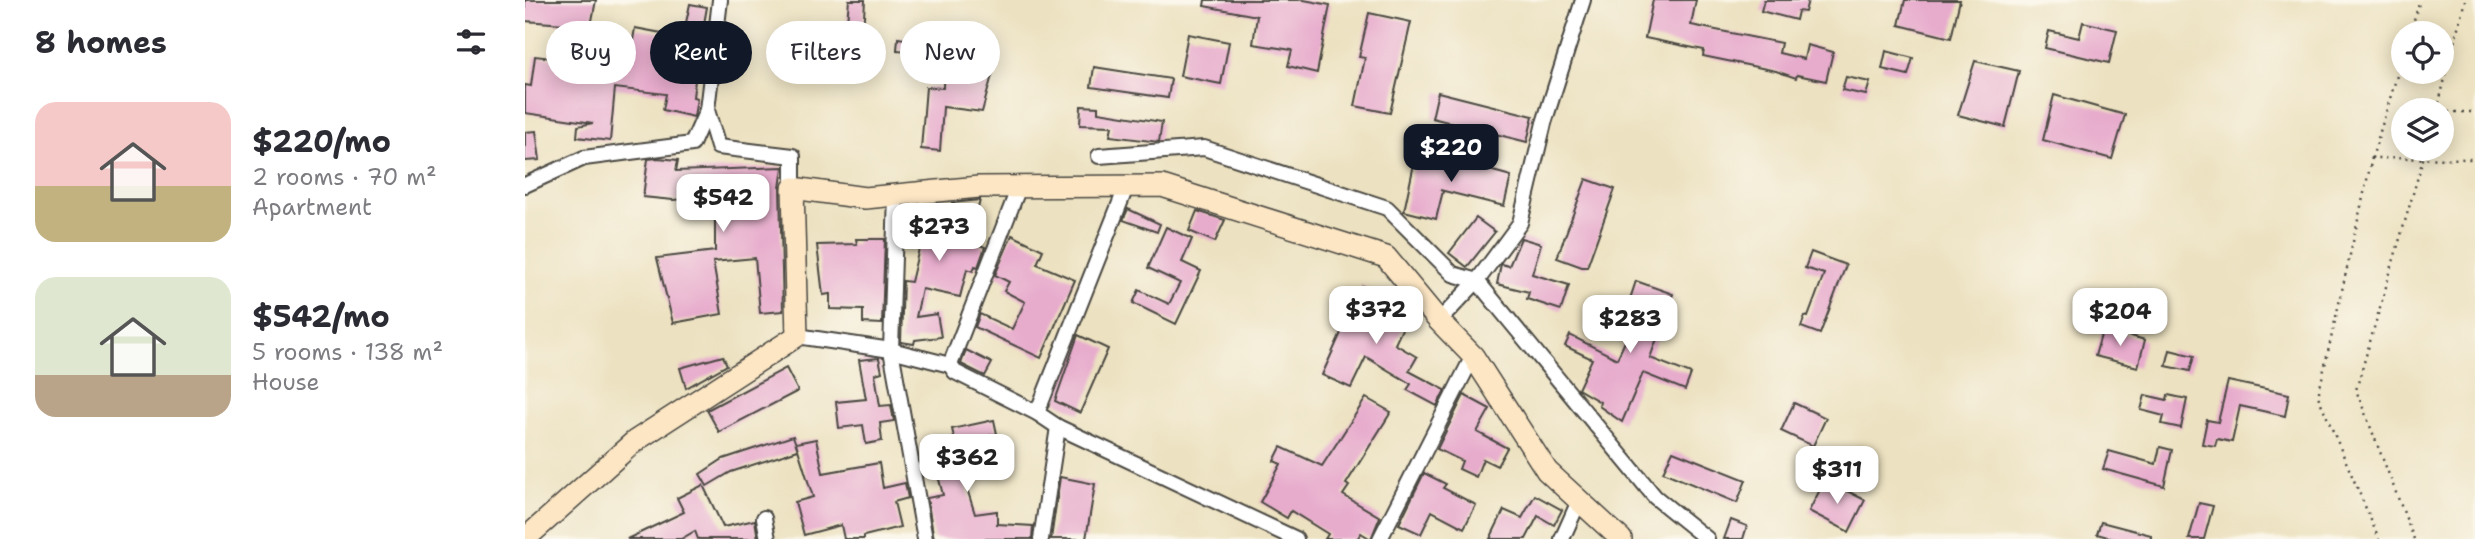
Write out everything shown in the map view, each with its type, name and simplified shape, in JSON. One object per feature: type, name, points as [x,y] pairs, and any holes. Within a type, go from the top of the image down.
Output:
[{"type":"street","points":[[525,185],[585,158],[692,144],[707,110],[720,0]]},
{"type":"street","points":[[1439,321],[1477,281],[1520,223],[1544,123],[1583,0]]},
{"type":"street","points":[[707,110],[718,147],[793,156],[797,336]]},
{"type":"street","points":[[1099,156],[1204,148],[1387,208],[1453,274],[1477,281],[1655,497],[1707,539]]},
{"type":"street","points":[[1037,413],[1127,185]]},
{"type":"street","points":[[793,188],[865,198],[979,187],[1162,186],[1385,257],[1439,321],[1473,356],[1547,471],[1621,539]]},
{"type":"street","points":[[950,365],[1019,187]]},
{"type":"street","points":[[896,195],[891,350],[925,539]]},
{"type":"street","points":[[525,539],[635,441],[797,336],[891,350],[950,365],[955,372],[1037,413],[1058,427],[1296,539]]},
{"type":"street","points":[[1380,539],[1473,356]]},
{"type":"street","points":[[1041,539],[1058,427]]},
{"type":"street","points":[[1562,539],[1579,501]]},
{"type":"street","points":[[764,517],[768,539]]},
{"type":"path","points":[[2414,21],[2420,0]]},
{"type":"path","points":[[2442,98],[2465,0]]},
{"type":"path","points":[[2379,539],[2318,396],[2372,158],[2395,84]]},
{"type":"path","points":[[2454,111],[2475,112]]},
{"type":"path","points":[[2372,158],[2391,158]]},
{"type":"path","points":[[2454,159],[2475,159]]},
{"type":"path","points":[[2414,539],[2356,390],[2423,161]]},
{"type":"building","points":[[525,0],[596,0],[592,21],[525,21]]},
{"type":"building","points":[[849,0],[865,0],[864,21],[847,21]]},
{"type":"building","points":[[1205,0],[1304,0],[1330,5],[1317,73],[1288,66],[1292,50],[1253,44],[1257,16],[1204,6]]},
{"type":"building","points":[[1653,0],[1696,0],[1691,25],[1781,43],[1779,53],[1804,59],[1807,45],[1833,52],[1826,81],[1797,75],[1796,78],[1776,71],[1703,56],[1704,50],[1645,38]]},
{"type":"building","points":[[1764,0],[1808,0],[1805,12],[1798,11],[1796,20],[1761,11]]},
{"type":"building","points":[[1905,0],[1960,0],[1951,38],[1899,25]]},
{"type":"building","points":[[690,4],[707,7],[704,21],[686,21]]},
{"type":"building","points":[[1369,13],[1411,22],[1390,113],[1355,106],[1365,58],[1359,57]]},
{"type":"building","points":[[2083,22],[2117,30],[2109,63],[2045,48],[2049,31],[2079,38]]},
{"type":"building","points":[[636,28],[650,31],[650,84],[695,84],[693,97],[697,98],[694,117],[663,110],[666,94],[615,88],[610,141],[577,137],[578,126],[593,123],[525,113],[525,85],[531,86],[535,56],[546,57],[546,84],[636,84]]},
{"type":"building","points":[[1188,34],[1229,42],[1221,84],[1180,76]]},
{"type":"building","points":[[1886,51],[1913,58],[1908,75],[1882,69]]},
{"type":"building","points":[[1975,61],[2019,71],[2005,127],[1958,115]]},
{"type":"building","points":[[1094,67],[1171,79],[1168,98],[1091,87]]},
{"type":"building","points":[[1846,77],[1870,82],[1866,95],[1842,90]]},
{"type":"building","points":[[943,84],[990,84],[982,112],[943,107],[940,151],[921,149],[926,87],[943,88]]},
{"type":"building","points":[[1438,92],[1533,116],[1527,142],[1432,118]]},
{"type":"building","points":[[2054,95],[2125,115],[2112,159],[2043,140]]},
{"type":"building","points":[[1081,106],[1098,107],[1098,112],[1162,122],[1159,142],[1110,136],[1112,126],[1080,125]]},
{"type":"building","points":[[536,131],[540,160],[525,161],[525,132]]},
{"type":"building","points":[[1417,150],[1511,176],[1504,206],[1440,190],[1443,191],[1436,219],[1404,211]]},
{"type":"building","points":[[648,159],[678,160],[676,171],[783,167],[780,188],[783,311],[760,313],[755,258],[713,262],[722,314],[673,323],[657,258],[715,251],[715,196],[673,200],[643,197]]},
{"type":"building","points":[[1586,179],[1615,189],[1587,267],[1582,267],[1557,258]]},
{"type":"building","points":[[980,200],[970,241],[985,247],[978,267],[975,266],[973,271],[967,269],[960,297],[922,289],[916,317],[937,314],[941,337],[915,340],[914,344],[901,342],[903,281],[911,282],[923,232],[905,227],[905,207],[922,211],[924,207],[949,214],[952,203]]},
{"type":"building","points":[[1128,209],[1160,224],[1157,232],[1123,220]]},
{"type":"building","points":[[1197,211],[1225,220],[1215,242],[1189,231]]},
{"type":"building","points":[[1476,218],[1495,232],[1467,267],[1449,253]]},
{"type":"building","points":[[1166,227],[1192,239],[1182,262],[1201,271],[1176,324],[1133,303],[1139,290],[1169,304],[1180,283],[1148,268]]},
{"type":"building","points":[[1012,235],[1043,250],[1037,264],[1075,280],[1041,358],[975,327],[980,314],[1012,329],[1025,302],[1004,291],[1009,282],[995,275]]},
{"type":"building","points":[[1521,238],[1541,244],[1532,274],[1569,285],[1561,310],[1527,299],[1529,292],[1497,284],[1501,264],[1509,266]]},
{"type":"building","points":[[856,239],[885,239],[882,324],[863,323],[863,310],[830,309],[830,294],[823,295],[817,245],[857,244]]},
{"type":"building","points":[[1811,252],[1846,265],[1820,334],[1801,327],[1805,316],[1808,317],[1824,274],[1805,268]]},
{"type":"building","points":[[1636,281],[1673,294],[1650,358],[1691,374],[1685,390],[1643,373],[1622,422],[1599,406],[1600,402],[1578,389],[1592,359],[1565,346],[1570,335],[1617,359],[1628,335],[1626,334],[1635,308],[1628,305]]},
{"type":"building","points":[[1362,286],[1410,312],[1395,344],[1417,357],[1409,371],[1445,390],[1437,406],[1407,390],[1411,384],[1366,357],[1351,388],[1322,375]]},
{"type":"building","points":[[2103,328],[2145,340],[2138,367],[2095,356]]},
{"type":"building","points":[[1078,335],[1108,349],[1080,413],[1055,401]]},
{"type":"building","points":[[966,350],[992,363],[985,376],[961,364]]},
{"type":"building","points":[[2170,350],[2194,356],[2190,371],[2166,366]]},
{"type":"building","points":[[723,356],[727,365],[686,388],[680,368]]},
{"type":"building","points":[[879,358],[882,372],[875,374],[880,406],[891,405],[894,421],[880,423],[882,441],[866,444],[863,425],[839,428],[836,402],[866,399],[859,360]]},
{"type":"building","points":[[786,368],[798,391],[719,432],[707,410]]},
{"type":"building","points":[[2228,381],[2289,394],[2285,416],[2240,406],[2232,442],[2217,439],[2215,446],[2202,444],[2207,420],[2218,422]]},
{"type":"building","points":[[1464,395],[1490,409],[1477,432],[1507,448],[1497,466],[1483,459],[1476,477],[1459,469],[1462,461],[1437,449]]},
{"type":"building","points":[[2145,395],[2167,400],[2168,395],[2187,399],[2181,428],[2162,424],[2164,416],[2141,410]]},
{"type":"building","points":[[1366,398],[1391,412],[1346,484],[1349,486],[1343,495],[1380,517],[1371,539],[1361,533],[1357,539],[1325,539],[1328,534],[1291,511],[1287,518],[1260,502],[1281,464],[1274,461],[1281,447],[1322,466]]},
{"type":"building","points":[[1794,403],[1826,418],[1813,446],[1781,431]]},
{"type":"building","points":[[994,420],[997,434],[976,439],[985,470],[963,476],[975,514],[997,511],[997,524],[1033,526],[1032,539],[934,539],[927,498],[943,495],[934,460],[958,454],[952,429]]},
{"type":"building","points":[[793,436],[798,450],[731,472],[707,486],[700,474],[723,459]]},
{"type":"building","points":[[816,439],[823,473],[879,463],[883,488],[905,483],[908,498],[894,502],[900,527],[864,536],[864,539],[844,539],[841,525],[804,535],[795,502],[813,497],[796,443]]},
{"type":"building","points":[[2160,447],[2172,450],[2164,486],[2103,469],[2109,451],[2156,464]]},
{"type":"building","points":[[1673,451],[1746,480],[1737,503],[1663,472]]},
{"type":"building","points":[[1424,473],[1446,484],[1443,488],[1476,505],[1464,528],[1432,511],[1421,534],[1399,524]]},
{"type":"building","points":[[1060,477],[1095,484],[1086,539],[1051,539]]},
{"type":"building","points":[[1825,480],[1865,500],[1849,532],[1809,511]]},
{"type":"building","points":[[703,485],[723,527],[755,520],[758,539],[698,539],[695,531],[681,539],[627,539],[684,512],[677,498]]},
{"type":"building","points":[[1535,495],[1562,510],[1554,525],[1538,516],[1526,539],[1490,539],[1504,510],[1522,518]]},
{"type":"building","points":[[2199,503],[2213,506],[2204,539],[2189,539]]},
{"type":"building","points":[[1731,520],[1747,526],[1743,539],[1724,539]]},
{"type":"building","points":[[2101,522],[2151,535],[2151,539],[2115,539],[2097,534]]}]
